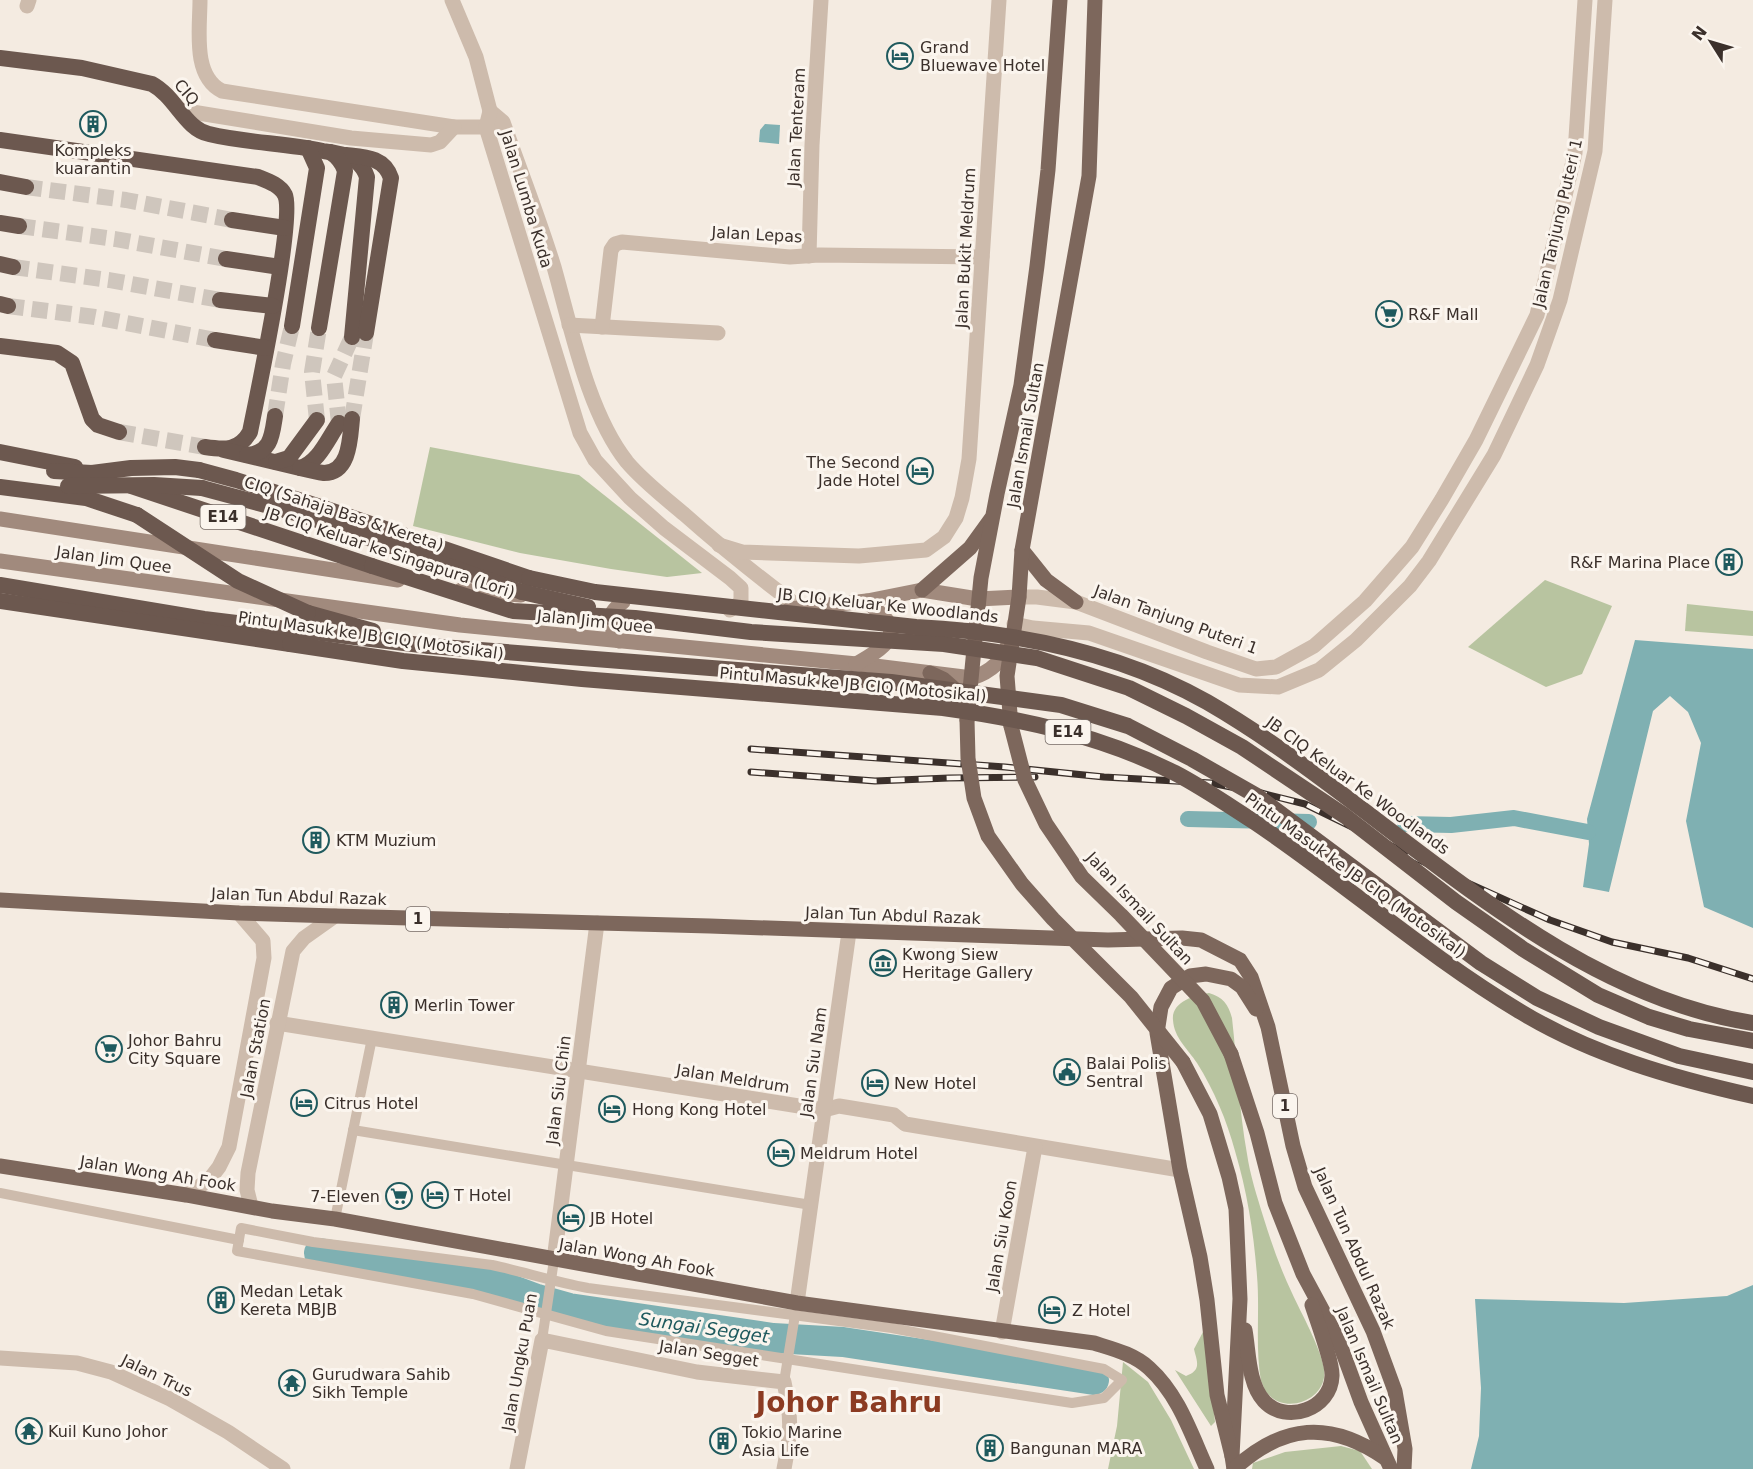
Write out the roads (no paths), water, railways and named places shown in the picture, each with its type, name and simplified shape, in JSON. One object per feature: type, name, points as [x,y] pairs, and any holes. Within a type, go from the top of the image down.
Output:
[{"type":"highway","name":"CIQ","points":[[0,58],[82,68],[152,84],[162,89],[189,123],[207,134],[369,157],[382,163],[391,178],[359,335],[367,177],[357,162],[337,153]]},
{"type":"highway","points":[[0,140],[258,177],[278,187],[285,195],[288,207],[280,267],[250,432],[238,447],[213,448],[300,468],[326,473],[336,470],[349,451],[345,421],[310,465],[300,468]]},
{"type":"highway","points":[[292,326],[317,168],[308,148]]},
{"type":"highway","points":[[319,327],[345,171],[337,153]]},
{"type":"highway","points":[[0,182],[26,187]]},
{"type":"highway","points":[[232,220],[285,228]]},
{"type":"highway","points":[[0,223],[20,226]]},
{"type":"highway","points":[[226,259],[280,267]]},
{"type":"highway","points":[[220,300],[273,306]]},
{"type":"highway","points":[[215,340],[266,348]]},
{"type":"highway","points":[[0,346],[57,353],[65,357],[72,363],[92,419],[98,425],[119,432]]},
{"type":"highway","points":[[247,455],[259,454],[267,446],[272,435],[275,416]]},
{"type":"highway","points":[[276,462],[289,458],[317,420]]},
{"type":"highway","name":"JB CIQ Keluar ke Singapura (Lori)","points":[[0,452],[75,467],[513,611],[635,618]]},
{"type":"highway","name":"JB CIQ Keluar Ke Woodlands","points":[[0,463],[54,471],[92,472],[175,467],[199,470],[321,507],[529,578],[595,592],[916,627],[965,629],[1057,646],[1135,669],[1207,702],[1281,749],[1458,881],[1564,952],[1643,992],[1687,1008],[1753,1023]]},
{"type":"highway","name":"CIQ (Sahaja Bas & Kereta)","points":[[0,479],[68,486],[154,485],[202,488],[303,516],[522,592],[635,618]]},
{"type":"highway","name":"E14","points":[[0,487],[86,498],[137,515],[238,581],[275,599],[308,613],[429,646]]},
{"type":"highway","name":"E14","points":[[0,585],[204,619],[429,646],[902,684],[1061,705],[1128,726],[1257,796],[1481,963],[1537,998],[1599,1027],[1679,1056],[1753,1072]]},
{"type":"highway","name":"Pintu Masuk ke JB CIQ (Motosikal)","points":[[0,601],[403,661],[582,679],[943,708],[1001,716],[1055,728],[1119,748],[1176,774],[1227,804],[1293,848],[1435,955],[1524,1014],[1582,1043],[1644,1068],[1753,1096]]},
{"type":"highway","name":"E14","points":[[635,618],[751,632],[944,644],[1037,658],[1129,688],[1242,747],[1345,816],[1465,909],[1523,949],[1598,995],[1649,1017],[1689,1029],[1753,1041]]},
{"type":"main road","name":"Jalan Ismail Sultan","points":[[1060,0],[1048,170],[1021,385],[978,599],[967,714],[968,758],[974,798],[988,836],[1022,884],[1053,919],[1131,997],[1183,1062],[1210,1114],[1236,1209],[1240,1299],[1233,1465]]},
{"type":"main road","name":"Jalan Ismail Sultan","points":[[1095,0],[1089,176],[1022,550],[1007,676],[1011,726],[1025,780],[1046,824],[1082,877],[1203,1000],[1231,1054],[1257,1133],[1275,1203],[1303,1274],[1338,1339],[1361,1402],[1388,1463]]},
{"type":"main road","points":[[922,590],[970,548],[993,516]]},
{"type":"main road","name":"Jalan Jim Quee","points":[[0,519],[465,590],[730,610],[800,608],[867,601],[922,590],[978,599],[1018,597]]},
{"type":"main road","points":[[1022,550],[1046,580],[1076,602]]},
{"type":"main road","name":"Jalan Jim Quee","points":[[0,561],[460,625],[856,664],[972,678]]},
{"type":"main road","points":[[856,664],[875,653],[891,635],[889,623],[867,601]]},
{"type":"main road","points":[[619,641],[609,621],[614,608],[623,602]]},
{"type":"main road","points":[[972,678],[985,674],[1001,659],[1014,624]]},
{"type":"main road","points":[[930,673],[951,685],[961,695],[967,714]]},
{"type":"main road","name":"Jalan Tun Abdul Razak","points":[[0,900],[239,913],[1108,940],[1182,938],[1201,940],[1240,960],[1251,976],[1268,1027],[1293,1146],[1305,1187],[1373,1331],[1395,1391],[1405,1449],[1404,1469]]},
{"type":"main road","points":[[1268,1027],[1242,987],[1231,979],[1206,974],[1190,976],[1171,988],[1161,1007],[1157,1033],[1180,1170],[1200,1257],[1212,1331],[1217,1395],[1233,1465],[1272,1441],[1311,1432],[1343,1435],[1366,1444],[1388,1463]]},
{"type":"main road","name":"Jalan Wong Ah Fook","points":[[0,1166],[334,1219],[554,1260],[795,1315],[1002,1332],[1094,1343],[1123,1352],[1149,1367],[1182,1412],[1207,1469]]},
{"type":"main road","points":[[1240,1299],[1253,1380],[1263,1400],[1277,1411],[1292,1414],[1305,1411],[1320,1402],[1331,1388],[1333,1374],[1303,1274]]},
{"type":"street","points":[[200,0],[202,69],[213,87],[222,91],[454,127],[486,127],[503,122]]},
{"type":"street","points":[[452,0],[476,57],[490,111]]},
{"type":"street","name":"Jalan Tenteram","points":[[809,256],[812,145],[821,0]]},
{"type":"street","name":"Jalan Bukit Meldrum","points":[[962,498],[969,459],[999,0]]},
{"type":"street","name":"Jalan Tanjung Puteri 1","points":[[1018,597],[1076,602],[1256,669],[1276,667],[1314,646],[1365,601],[1412,548],[1442,499],[1476,440],[1537,315],[1575,153],[1585,0]]},
{"type":"street","name":"Jalan Tanjung Puteri 1","points":[[1014,624],[1089,633],[1239,685],[1278,687],[1319,670],[1410,586],[1429,561],[1494,454],[1537,365],[1560,300],[1595,151],[1605,0]]},
{"type":"street","points":[[180,110],[351,138],[431,145],[440,142],[454,127]]},
{"type":"street","name":"Jalan Lumba Kuda","points":[[730,610],[741,602],[741,588],[664,528],[630,498],[595,460],[580,433],[486,127],[490,111],[503,122],[553,266],[569,325],[595,403],[610,437],[628,463],[662,495],[719,545],[800,608]]},
{"type":"street","name":"Jalan Lepas","points":[[602,327],[611,250],[615,244],[622,242],[778,256],[982,257]]},
{"type":"street","points":[[569,325],[718,333]]},
{"type":"street","name":"Jalan Lumba Kuda","points":[[719,545],[742,552],[847,555],[926,550],[944,537],[956,518],[962,498]]},
{"type":"street","points":[[1442,499],[1461,508]]},
{"type":"street","points":[[1007,676],[1035,648],[1068,630]]},
{"type":"street","name":"Jalan Station","points":[[186,1195],[209,1180],[222,1162],[229,1147],[237,1108],[264,958],[263,941],[239,913]]},
{"type":"street","name":"Jalan Station","points":[[251,1206],[247,1190],[248,1173],[293,951],[304,938],[335,916]]},
{"type":"street","name":"Jalan Siu Chin","points":[[554,1260],[597,923]]},
{"type":"street","name":"Jalan Siu Nam","points":[[795,1315],[849,932]]},
{"type":"street","name":"Jalan Meldrum","points":[[277,1023],[824,1110],[839,1106],[894,1116],[904,1124],[1180,1170]]},
{"type":"street","points":[[334,1219],[372,1038]]},
{"type":"street","points":[[353,1130],[811,1205]]},
{"type":"street","name":"Jalan Siu Koon","points":[[1002,1332],[1035,1147]]},
{"type":"street","points":[[0,1193],[239,1239]]},
{"type":"street","points":[[241,1228],[313,1242],[492,1265],[551,1282],[588,1288],[892,1328],[1104,1369],[1122,1380],[1104,1398],[1072,1402],[789,1356],[606,1331],[473,1294],[237,1251],[239,1239],[241,1228]]},
{"type":"street","name":"Jalan Ungku Puan","points":[[517,1469],[542,1340],[554,1260]]},
{"type":"street","points":[[784,1469],[791,1433],[791,1413],[784,1382],[795,1315]]},
{"type":"street","name":"Jalan Segget","points":[[542,1340],[697,1372],[784,1382]]},
{"type":"street","name":"Jalan Trus","points":[[0,1358],[77,1364],[111,1372],[170,1399],[228,1432],[284,1469]]},
{"type":"water","points":[[765,124],[780,125],[779,144],[759,142],[760,130]]},
{"type":"water","points":[[1635,640],[1753,649],[1753,928],[1704,907],[1686,821],[1701,743],[1688,712],[1670,696],[1653,711],[1609,892],[1583,887],[1589,844],[1587,819]]},
{"type":"water","points":[[1753,1285],[1753,1469],[1471,1469],[1479,1436],[1481,1388],[1475,1299],[1624,1303],[1727,1296]]},
{"type":"waterway","points":[[1405,824],[1451,825],[1514,818],[1588,832]]},
{"type":"waterway","points":[[1188,819],[1309,822]]},
{"type":"waterway","name":"Sungai Segget","points":[[319,1253],[483,1279],[569,1308],[773,1338],[843,1342],[1094,1380]]},
{"type":"tunnel","points":[[26,187],[126,200],[232,220]]},
{"type":"tunnel","points":[[19,226],[115,239],[226,259]]},
{"type":"tunnel","points":[[13,267],[109,280],[220,300]]},
{"type":"tunnel","points":[[8,306],[95,317],[215,340]]},
{"type":"tunnel","points":[[275,416],[292,326]]},
{"type":"tunnel","points":[[317,420],[312,372],[319,328]]},
{"type":"tunnel","points":[[352,419],[366,333]]},
{"type":"tunnel","points":[[339,423],[334,376],[352,337]]},
{"type":"tunnel","points":[[119,432],[205,447]]},
{"type":"railway","points":[[751,749],[1005,767],[1104,777],[1211,783],[1261,793],[1305,804],[1461,880],[1550,920],[1612,942],[1688,958],[1753,979]]},
{"type":"railway","points":[[751,772],[875,781],[1035,777]]},
{"type":"place","name":"Grand Bluewave Hotel","points":[[900,56]]},
{"type":"place","name":"Kompleks kuarantin","points":[[93,124]]},
{"type":"place","name":"R&F Mall","points":[[1389,314]]},
{"type":"place","name":"The Second Jade Hotel","points":[[920,471]]},
{"type":"place","name":"R&F Marina Place","points":[[1729,562]]},
{"type":"place","name":"KTM Muzium","points":[[316,840]]},
{"type":"place","name":"Kwong Siew Heritage Gallery","points":[[883,963]]},
{"type":"place","name":"Merlin Tower","points":[[394,1005]]},
{"type":"place","name":"Johor Bahru City Square","points":[[109,1049]]},
{"type":"place","name":"Balai Polis Sentral","points":[[1067,1072]]},
{"type":"place","name":"New Hotel","points":[[875,1083]]},
{"type":"place","name":"Citrus Hotel","points":[[304,1103]]},
{"type":"place","name":"Hong Kong Hotel","points":[[612,1109]]},
{"type":"place","name":"Meldrum Hotel","points":[[781,1153]]},
{"type":"place","name":"T Hotel","points":[[435,1195]]},
{"type":"place","name":"7-Eleven","points":[[399,1196]]},
{"type":"place","name":"JB Hotel","points":[[571,1218]]},
{"type":"place","name":"Medan Letak Kereta MBJB","points":[[221,1300]]},
{"type":"place","name":"Z Hotel","points":[[1052,1310]]},
{"type":"place","name":"Gurudwara Sahib Sikh Temple","points":[[292,1383]]},
{"type":"place","name":"Kuil Kuno Johor","points":[[29,1431]]},
{"type":"place","name":"Tokio Marine Asia Life","points":[[723,1441]]},
{"type":"place","name":"Bangunan MARA","points":[[990,1448]]},
{"type":"district","name":"Johor Bahru","points":[[849,1402]]}]
